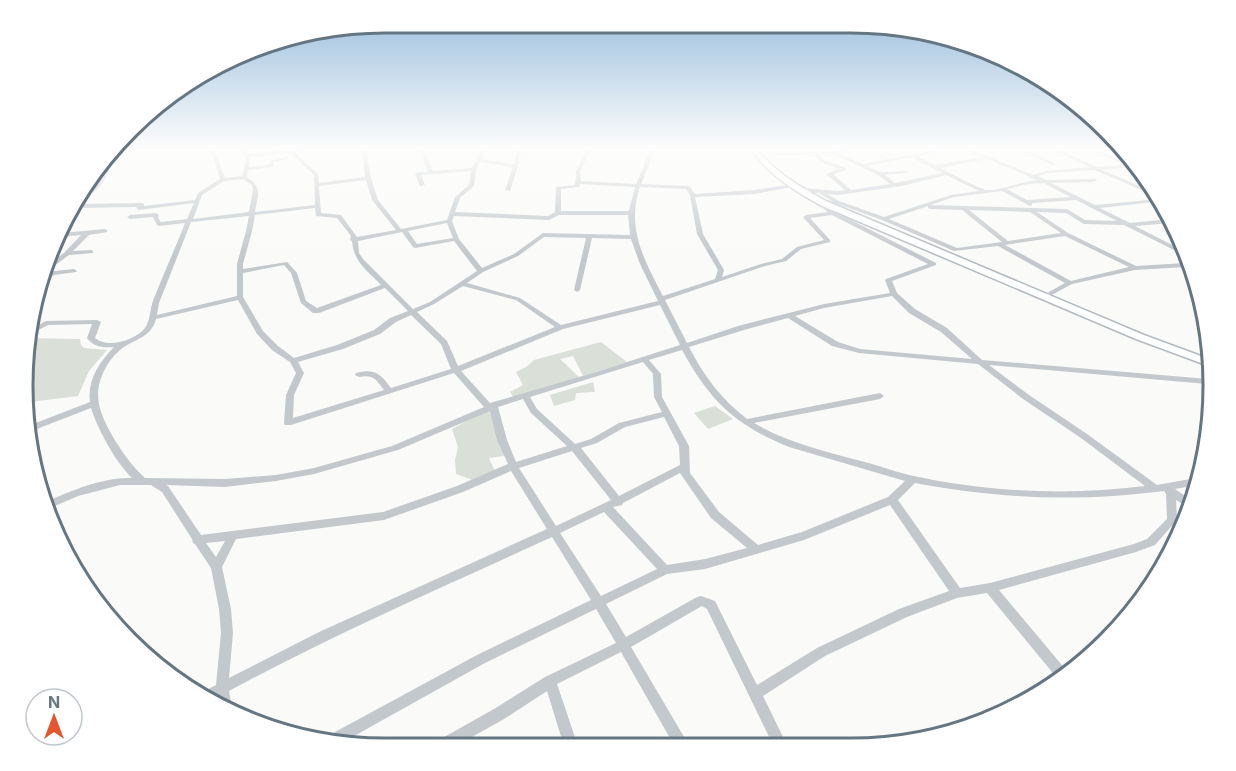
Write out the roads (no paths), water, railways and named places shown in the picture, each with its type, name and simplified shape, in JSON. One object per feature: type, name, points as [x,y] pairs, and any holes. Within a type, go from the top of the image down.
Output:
[{"type":"main road","points":[[793,184],[1044,297],[1140,338],[1202,360]]},
{"type":"street","points":[[215,184],[202,191],[197,201],[147,330],[111,354],[95,377],[93,404],[98,420],[128,470],[165,489],[216,567],[225,609],[227,633],[222,688],[224,699]]},
{"type":"street","points":[[253,184],[256,186],[252,214],[239,272],[240,297],[260,332],[275,348],[293,361],[300,372],[290,395],[288,423],[456,370],[560,327],[662,301],[718,279],[784,260],[799,248],[828,241],[806,217],[833,213]]},
{"type":"street","points":[[324,184],[317,185],[317,206],[320,216],[339,216],[354,236],[357,257],[448,348],[456,370],[491,406],[513,466],[599,603],[678,738]]},
{"type":"street","points":[[370,184],[376,202],[415,246],[456,239]]},
{"type":"street","points":[[471,184],[458,196],[449,221],[456,239],[481,272]]},
{"type":"street","points":[[508,190],[510,184]]},
{"type":"street","points":[[558,213],[558,188],[577,186],[578,184]]},
{"type":"street","points":[[608,184],[688,188],[692,196],[700,234],[721,270],[718,279]]},
{"type":"street","points":[[841,184],[849,191]]},
{"type":"street","points":[[817,195],[899,184]]},
{"type":"street","points":[[970,184],[985,191]]},
{"type":"street","points":[[884,219],[893,214],[924,207],[953,196],[1003,189],[1020,184]]},
{"type":"street","points":[[1050,184],[1175,249]]},
{"type":"street","points":[[1129,184],[1144,191]]},
{"type":"street","points":[[638,186],[631,213],[633,237],[662,301],[707,386],[720,401],[765,435],[798,448],[913,479],[1035,495],[1082,495],[1164,490],[1189,484]]},
{"type":"street","points":[[692,196],[797,187]]},
{"type":"street","points":[[1003,189],[1044,212],[1069,212],[1084,222],[1126,224],[1163,222]]},
{"type":"street","points":[[817,195],[884,219],[954,250],[1066,234]]},
{"type":"street","points":[[817,195],[833,213],[934,264],[888,280],[894,294],[912,311],[952,336],[978,360],[1164,490],[1183,501]]},
{"type":"street","points":[[1026,202],[1076,198]]},
{"type":"street","points":[[124,224],[139,208],[197,201]]},
{"type":"street","points":[[1095,207],[1151,201]]},
{"type":"street","points":[[83,205],[123,203],[141,205],[139,208]]},
{"type":"street","points":[[130,217],[156,215],[155,218],[159,224],[317,206]]},
{"type":"street","points":[[924,207],[1038,209]]},
{"type":"street","points":[[963,208],[1006,242]]},
{"type":"street","points":[[1029,209],[1066,234],[1135,268]]},
{"type":"street","points":[[862,211],[893,214]]},
{"type":"street","points":[[452,214],[549,218],[558,213],[631,213]]},
{"type":"street","points":[[353,240],[449,221]]},
{"type":"street","points":[[67,234],[105,231]]},
{"type":"street","points":[[56,261],[87,232]]},
{"type":"street","points":[[293,361],[370,335],[393,320],[437,301],[481,272],[516,255],[543,235],[633,237]]},
{"type":"street","points":[[577,290],[589,236]]},
{"type":"street","points":[[998,243],[1070,283]]},
{"type":"street","points":[[67,253],[91,252]]},
{"type":"street","points":[[239,272],[282,263],[288,264],[294,273],[303,302],[316,311],[385,286]]},
{"type":"street","points":[[1044,297],[1070,283],[1135,268],[1181,265]]},
{"type":"street","points":[[52,273],[74,271]]},
{"type":"street","points":[[463,284],[518,299],[560,327]]},
{"type":"street","points":[[54,503],[75,493],[112,483],[146,481],[225,483],[276,478],[314,471],[395,448],[491,406],[685,345],[789,315],[852,300],[894,294]]},
{"type":"street","points":[[152,318],[240,297]]},
{"type":"street","points":[[789,315],[835,344],[849,349],[911,357],[978,360],[1080,372],[1203,382]]},
{"type":"street","points":[[38,328],[46,323],[97,322],[91,338],[93,342],[102,346],[123,344]]},
{"type":"street","points":[[645,359],[657,374],[659,380],[656,393],[684,446],[685,474],[715,515],[757,550]]},
{"type":"street","points":[[359,375],[368,372],[376,374],[389,391]]},
{"type":"street","points":[[525,395],[534,411],[573,447],[612,505],[665,570]]},
{"type":"street","points":[[746,422],[880,396]]},
{"type":"street","points":[[35,426],[93,404]]},
{"type":"street","points":[[197,540],[384,516],[460,489],[513,466],[594,441],[622,425],[667,414]]},
{"type":"street","points":[[213,693],[335,630],[612,505],[683,467]]},
{"type":"street","points":[[112,483],[128,470]]},
{"type":"street","points":[[347,736],[481,659],[665,570],[705,564],[804,536],[892,500],[913,479]]},
{"type":"street","points":[[165,489],[177,483]]},
{"type":"street","points":[[756,693],[852,635],[957,593],[990,588],[1151,542],[1172,520],[1164,490]]},
{"type":"street","points":[[892,500],[957,593]]},
{"type":"street","points":[[216,567],[233,535]]},
{"type":"street","points":[[990,588],[1058,670]]},
{"type":"street","points":[[456,738],[550,681],[623,645],[701,601],[711,605],[777,738]]},
{"type":"street","points":[[550,681],[568,738]]}]
